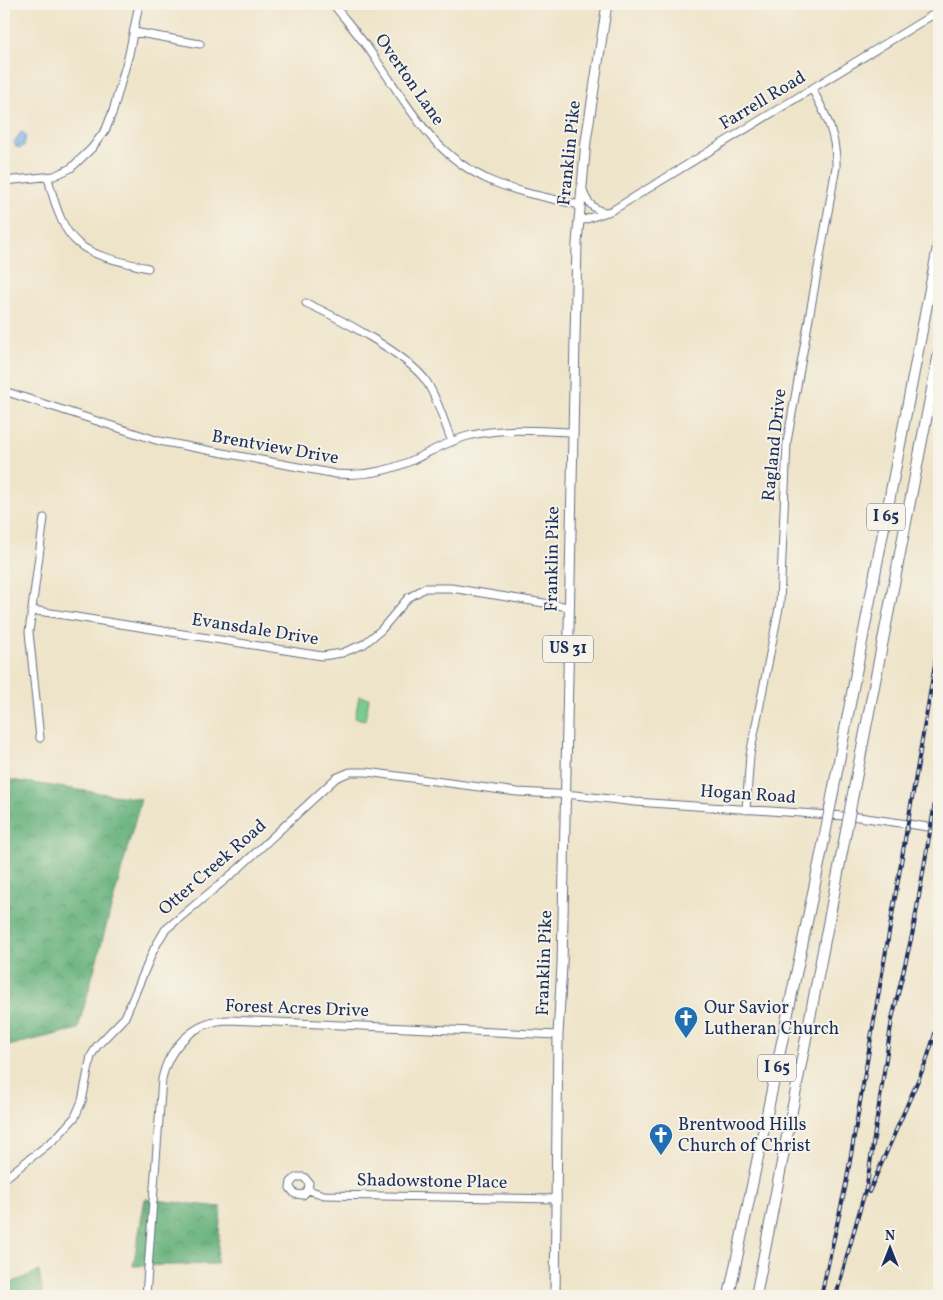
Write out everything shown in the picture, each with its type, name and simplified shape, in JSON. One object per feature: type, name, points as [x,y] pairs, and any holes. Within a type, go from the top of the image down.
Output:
[{"type":"highway","name":"I 65","points":[[729,1296],[824,840],[939,242]]},
{"type":"highway","name":"I 65","points":[[756,1296],[939,353]]},
{"type":"main road","name":"Franklin Pike","points":[[555,1296],[558,1035],[562,965],[568,607],[578,222],[581,184],[607,4]]},
{"type":"street","points":[[4,181],[48,178],[77,163],[92,148],[106,129],[134,32],[138,4]]},
{"type":"street","name":"Overton Lane","points":[[333,4],[373,54],[420,126],[441,148],[473,172],[503,186],[580,205]]},
{"type":"street","name":"Farrell Road","points":[[578,222],[608,212],[939,11]]},
{"type":"street","points":[[134,32],[200,44]]},
{"type":"street","name":"Ragland Drive","points":[[746,810],[750,755],[780,603],[787,442],[836,167],[832,131],[827,116],[812,89]]},
{"type":"street","points":[[4,174],[13,179]]},
{"type":"street","points":[[48,178],[60,219],[67,233],[76,243],[100,256],[148,268]]},
{"type":"street","points":[[581,184],[588,202],[598,210],[608,212]]},
{"type":"street","points":[[306,303],[327,313],[381,345],[418,372],[432,393],[452,442]]},
{"type":"street","name":"Brentview Drive","points":[[4,392],[159,441],[328,474],[354,475],[392,468],[472,435],[505,430],[572,432]]},
{"type":"street","points":[[40,738],[30,641],[32,610],[44,518]]},
{"type":"street","name":"Evansdale Drive","points":[[32,610],[326,656],[348,652],[371,640],[408,598],[425,588],[452,588],[568,607]]},
{"type":"street","name":"Otter Creek Road","points":[[4,1179],[50,1144],[70,1124],[82,1101],[91,1056],[97,1046],[126,1017],[154,948],[165,930],[238,869],[341,775],[350,772],[367,772],[517,792],[565,794]]},
{"type":"street","name":"Hogan Road","points":[[565,794],[635,802],[859,817],[928,827]]},
{"type":"street","name":"Forest Acres Drive","points":[[146,1296],[163,1075],[172,1056],[183,1040],[198,1027],[216,1021],[230,1020],[558,1035]]},
{"type":"street","name":"Shadowstone Place","points":[[308,1190],[324,1195],[557,1199]]},
{"type":"green space","points":[[359,696],[369,698],[365,720],[355,718]]},
{"type":"green space","points":[[4,779],[141,799],[78,1029],[4,1047]]},
{"type":"green space","points":[[145,1199],[221,1207],[217,1264],[133,1266]]},
{"type":"green space","points":[[39,1271],[43,1296],[4,1296],[4,1286]]},
{"type":"water","points":[[23,132],[26,135],[24,146],[20,148],[16,147],[14,143],[20,133]]},
{"type":"tunnel","points":[[928,827],[939,828]]},
{"type":"railway","points":[[821,1296],[846,1184],[939,641]]},
{"type":"railway","points":[[836,1296],[867,1184],[892,1019],[913,931],[939,779]]},
{"type":"railway","points":[[869,1192],[926,1062],[939,1021]]},
{"type":"place","name":"Our Savior Lutheran Church","points":[[686,1039]]},
{"type":"place","name":"Brentwood Hills Church of Christ","points":[[661,1156]]}]
